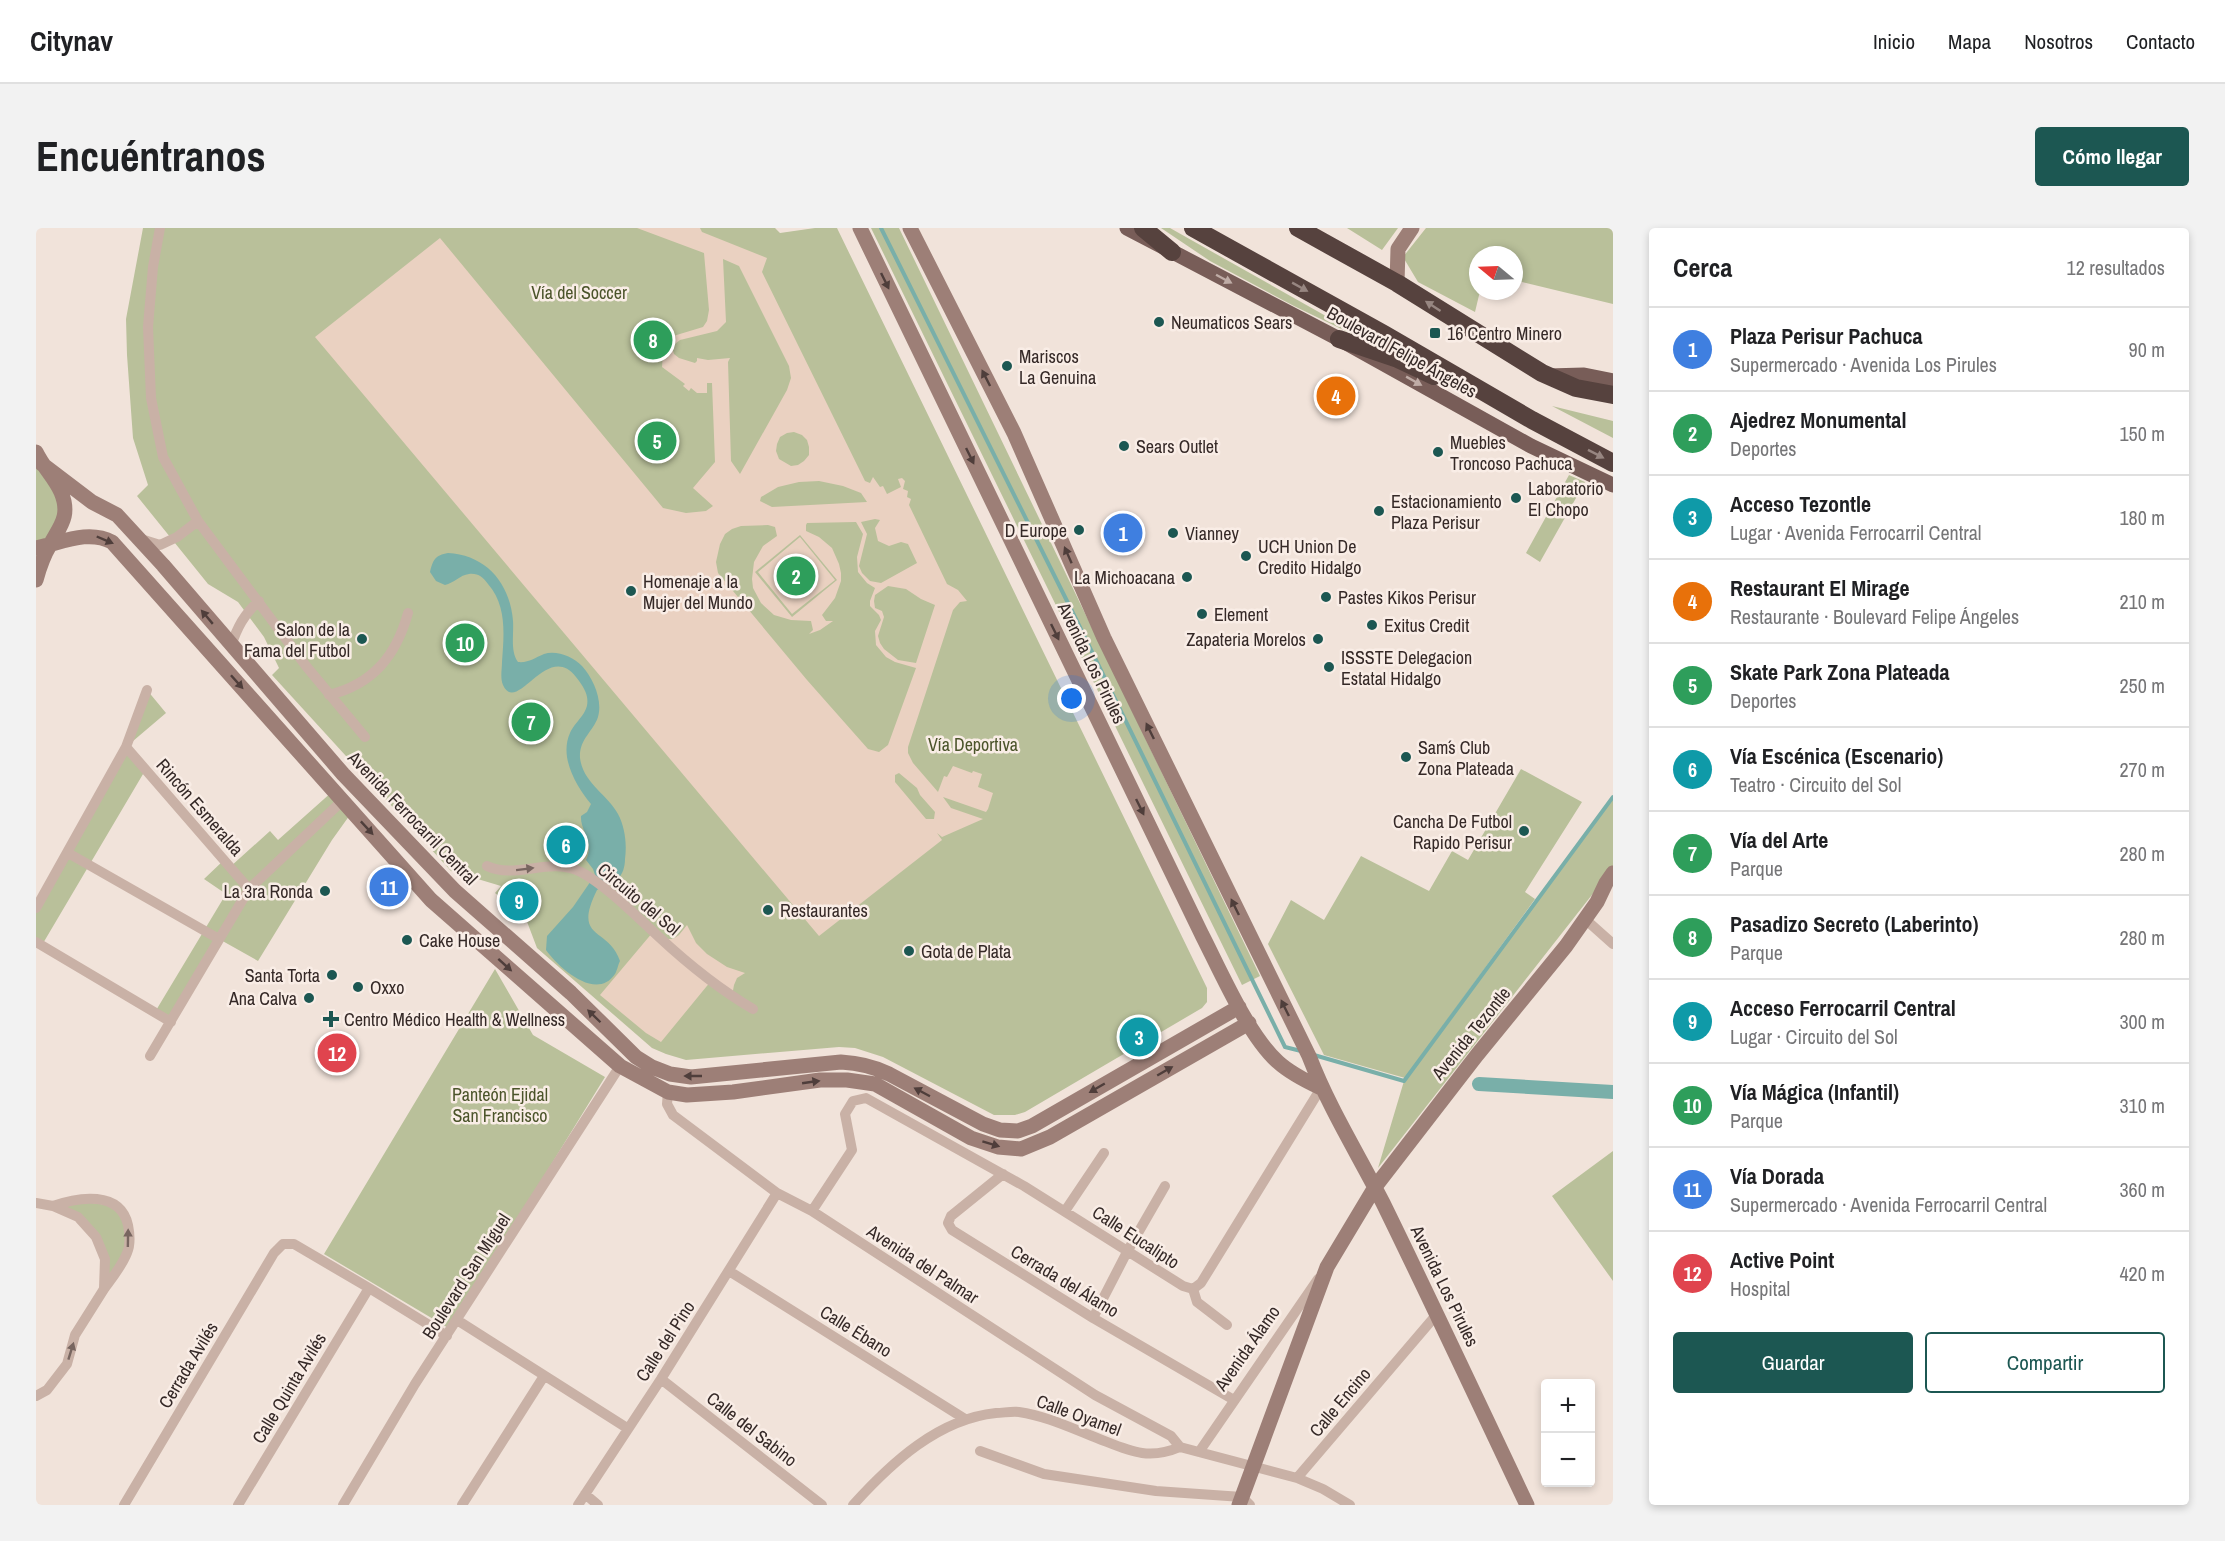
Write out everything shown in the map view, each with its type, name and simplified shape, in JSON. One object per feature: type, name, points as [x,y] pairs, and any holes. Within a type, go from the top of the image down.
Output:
[{"type":"highway","points":[[1143,228],[1172,252]]},
{"type":"highway","name":"Boulevard Felipe Ángeles","points":[[1193,228],[1384,334],[1489,396],[1613,463]]},
{"type":"highway","points":[[1298,228],[1397,283],[1547,376],[1576,388],[1613,395]]},
{"type":"highway","points":[[1339,339],[1398,359],[1448,382],[1489,396]]},
{"type":"main road","name":"Boulevard Felipe Ángeles","points":[[1127,228],[1339,339],[1483,420],[1613,485]]},
{"type":"main road","points":[[1547,376],[1584,375],[1613,381]]},
{"type":"street","points":[[160,228],[153,267],[148,327],[151,398],[163,457],[198,521],[329,695],[365,737]]},
{"type":"street","name":"Avenida Los Pirules","points":[[860,228],[1239,1007],[1264,1046],[1278,1062],[1321,1088]]},
{"type":"street","name":"Avenida Los Pirules","points":[[910,228],[1014,433],[1104,638],[1309,1056],[1321,1088],[1375,1187],[1437,1314],[1527,1505]]},
{"type":"street","points":[[1397,283],[1398,249],[1412,228]]},
{"type":"street","points":[[36,580],[43,547],[63,524],[64,501],[60,490],[39,458]]},
{"type":"street","name":"Avenida Ferrocarril Central","points":[[39,458],[92,502],[117,515],[343,774],[455,891],[571,993],[636,1057],[652,1067],[670,1074],[691,1077],[840,1062],[858,1063],[889,1074],[983,1124],[1000,1130],[1018,1131],[1032,1126],[1239,1007]]},
{"type":"street","points":[[138,538],[160,545],[177,537],[198,521]]},
{"type":"street","points":[[43,547],[74,538],[94,536],[104,537],[112,542],[431,900],[620,1066],[668,1092],[687,1095],[753,1090],[820,1080],[847,1080],[875,1084],[971,1138],[998,1147],[1021,1149],[1050,1137],[1249,1023]]},
{"type":"street","points":[[231,646],[241,621],[249,609],[259,602]]},
{"type":"street","points":[[329,695],[357,686],[374,673],[393,653],[408,613]]},
{"type":"street","points":[[36,908],[126,747],[147,690]]},
{"type":"street","name":"Rincón Esmeralda","points":[[126,747],[249,889]]},
{"type":"street","points":[[150,1056],[249,889],[342,801]]},
{"type":"street","points":[[68,853],[219,939]]},
{"type":"street","name":"Circuito del Sol","points":[[488,866],[497,871],[507,872],[524,868],[564,866],[582,873],[620,901],[703,975],[753,1009]]},
{"type":"street","name":"Avenida Tezontle","points":[[1375,1187],[1422,1130],[1470,1064],[1566,946],[1611,884]]},
{"type":"street","points":[[1585,919],[1613,944]]},
{"type":"street","points":[[36,942],[171,1022]]},
{"type":"street","name":"Boulevard San Miguel","points":[[343,1505],[415,1384],[620,1066]]},
{"type":"street","points":[[751,1071],[753,1090]]},
{"type":"street","name":"Calle Eucalipto","points":[[812,1211],[852,1150],[845,1114],[853,1101],[866,1098],[1003,1174],[1183,1286],[1193,1289],[1201,1283],[1321,1088]]},
{"type":"street","name":"Avenida del Palmar","points":[[668,1092],[667,1104],[673,1115],[777,1193],[812,1211],[1095,1395],[1171,1436],[1180,1447]]},
{"type":"street","points":[[1065,1211],[1104,1153]]},
{"type":"street","name":"Cerrada del Álamo","points":[[1003,1174],[951,1216],[948,1223],[952,1230],[1234,1400]]},
{"type":"street","points":[[1093,1317],[1165,1186]]},
{"type":"street","name":"Avenida Álamo","points":[[1199,1452],[1327,1267],[1375,1187]]},
{"type":"street","name":"Calle del Pino","points":[[578,1505],[661,1379],[777,1193]]},
{"type":"street","points":[[36,1395],[47,1390],[67,1364],[75,1335],[127,1253],[130,1237],[126,1217],[116,1206],[101,1199],[86,1197],[52,1206]]},
{"type":"street","points":[[36,1203],[52,1206],[78,1217],[96,1237],[105,1259],[104,1290]]},
{"type":"street","name":"Cerrada Avilés","points":[[124,1505],[274,1253],[283,1244],[294,1244],[369,1288]]},
{"type":"street","name":"Avenida Álamo","points":[[1244,1502],[1254,1467],[1327,1267]]},
{"type":"street","name":"Calle Ébano","points":[[729,1271],[966,1419]]},
{"type":"street","points":[[369,1288],[447,1336]]},
{"type":"street","name":"Calle Quinta Avilés","points":[[238,1505],[369,1288]]},
{"type":"street","points":[[1193,1289],[1197,1302],[1227,1325]]},
{"type":"street","name":"Calle Encino","points":[[1297,1478],[1437,1314]]},
{"type":"street","points":[[457,1320],[627,1428]]},
{"type":"street","points":[[462,1505],[544,1376]]},
{"type":"street","name":"Calle del Sabino","points":[[661,1379],[822,1505]]},
{"type":"street","name":"Calle Oyamel","points":[[853,1505],[873,1482],[928,1438],[966,1419],[1016,1411],[1044,1417],[1136,1454],[1166,1453],[1180,1447]]},
{"type":"street","points":[[1180,1447],[1297,1478],[1323,1489],[1350,1505]]},
{"type":"street","points":[[980,1452],[1044,1474],[1244,1502]]},
{"type":"street","points":[[585,1494],[598,1505]]},
{"type":"green space","points":[[143,228],[775,228],[780,233],[815,228],[837,228],[1207,988],[1207,1002],[1202,1008],[1025,1112],[1015,1115],[994,1115],[883,1057],[855,1048],[839,1047],[686,1060],[652,1048],[537,948],[526,919],[495,893],[501,886],[451,871],[272,675],[279,668],[264,637],[238,602],[208,584],[137,496],[148,485],[133,438],[126,319]]},
{"type":"green space","points":[[871,228],[899,228],[1260,976],[1242,985]]},
{"type":"green space","points":[[1161,228],[1170,228],[1356,333],[1356,336],[1210,261]]},
{"type":"green space","points":[[1347,228],[1398,228],[1382,250]]},
{"type":"green space","points":[[1426,228],[1613,228],[1613,304],[1523,282],[1523,246],[1469,246],[1469,300],[1478,300],[1475,312],[1418,282],[1403,257]]},
{"type":"green space","points":[[1552,406],[1613,421],[1613,438]]},
{"type":"green space","points":[[36,452],[65,513],[36,580]]},
{"type":"green space","points":[[1569,475],[1585,482],[1540,562],[1526,553]]},
{"type":"green space","points":[[147,690],[166,713],[126,747]]},
{"type":"green space","points":[[126,747],[146,769],[42,945],[36,942],[36,908]]},
{"type":"green space","points":[[1521,769],[1582,802],[1525,892],[1535,899],[1405,1078],[1324,1055],[1268,944],[1291,900],[1324,920],[1361,856],[1429,891],[1452,851],[1468,860]]},
{"type":"green space","points":[[333,791],[352,812],[332,840],[258,961],[219,939],[171,1022],[155,1012],[226,894],[204,879],[224,860],[230,867],[270,831],[278,840]]},
{"type":"green space","points":[[1613,797],[1613,868],[1378,1168],[1404,1081]]},
{"type":"green space","name":"Panteón Ejidal San Francisco","points":[[495,969],[533,1035],[605,1077],[450,1329],[324,1254]]},
{"type":"green space","points":[[1613,1151],[1613,1281],[1552,1196]]},
{"type":"green space","points":[[69,1200],[116,1206],[131,1237],[104,1289],[105,1259],[78,1217],[53,1206]]},
{"type":"shaded area","name":"Homenaje a la Mujer del Mundo","points":[[637,228],[700,228],[702,232],[767,258],[762,272],[865,481],[870,483],[873,477],[880,487],[883,486],[887,494],[901,487],[898,479],[902,478],[905,481],[903,489],[908,491],[907,497],[911,499],[909,505],[947,584],[958,590],[967,601],[960,602],[953,610],[908,747],[908,753],[913,763],[938,792],[944,776],[947,777],[953,766],[982,774],[978,787],[993,793],[988,809],[986,812],[943,797],[951,808],[983,819],[942,837],[937,833],[942,840],[819,936],[315,337],[440,238],[663,508],[686,513],[706,511],[713,506],[693,488],[715,462],[712,383],[707,383],[707,393],[697,393],[691,388],[689,391],[683,386],[685,384],[662,367],[664,342],[670,337],[703,327],[707,321],[709,310],[704,253]],"holes":[[[723,259],[739,266],[789,366],[791,378],[787,390],[740,474],[731,461],[728,362],[730,358],[708,360],[697,358],[695,363],[679,358],[674,354],[672,348],[680,340],[717,331],[726,322]],[[794,432],[802,435],[807,440],[809,455],[798,465],[791,466],[779,459],[776,451],[780,437]],[[819,481],[861,493],[867,502],[772,507],[760,501],[761,497],[778,487],[799,482]],[[880,520],[875,528],[878,541],[889,546],[901,542],[908,544],[917,563],[881,583],[870,581],[859,566],[867,534],[861,522]],[[856,522],[863,534],[857,557],[858,572],[867,583],[875,588],[870,606],[881,620],[875,631],[876,645],[886,657],[916,668],[888,745],[879,752],[868,749],[718,573],[716,562],[725,534],[741,526],[775,527],[777,536],[763,546],[754,562],[753,588],[761,603],[774,615],[791,620],[811,621],[813,630],[809,634],[820,630],[833,621],[826,621],[822,615],[835,598],[841,581],[841,573],[832,548],[819,537],[806,531],[807,523]],[[800,535],[837,580],[792,617],[755,572]],[[888,586],[906,589],[935,605],[916,663],[898,660],[884,649],[878,636],[884,617],[882,611],[875,608],[875,595]],[[899,773],[917,788],[935,812],[934,819],[926,819],[895,782],[895,775]]]},
{"type":"shaded area","points":[[800,537],[835,580],[792,614],[758,572]]},
{"type":"shaded area","points":[[687,925],[696,943],[707,954],[727,967],[745,973],[737,978],[732,996],[711,981],[661,1042],[646,1033],[600,995],[653,932],[661,939],[673,939]]},
{"type":"water","points":[[448,553],[474,559],[484,565],[501,583],[511,607],[513,648],[518,662],[528,661],[549,653],[564,655],[582,666],[596,690],[599,704],[598,717],[584,741],[580,758],[590,781],[618,814],[624,830],[626,847],[622,873],[617,879],[597,890],[588,918],[590,926],[615,950],[620,961],[615,974],[607,982],[588,983],[578,979],[559,965],[546,950],[547,936],[573,907],[595,875],[586,860],[589,848],[581,821],[581,816],[587,812],[591,804],[575,780],[567,752],[570,733],[586,708],[587,697],[576,677],[565,668],[554,667],[544,671],[516,692],[509,692],[503,685],[502,679],[503,621],[498,602],[486,582],[478,575],[466,575],[445,585],[436,581],[430,572],[432,564],[437,557]]},
{"type":"waterway","points":[[881,228],[1072,611],[1285,1047],[1301,1051]]},
{"type":"waterway","points":[[1314,1055],[1404,1081],[1613,797]]},
{"type":"waterway","points":[[1479,1084],[1613,1092]]},
{"type":"place","name":"Neumaticos Sears","points":[[1159,322]]},
{"type":"place","name":"16 Centro Minero","points":[[1435,333]]},
{"type":"place","name":"Pasadizo Secreto (Laberinto)","points":[[653,340]]},
{"type":"place","name":"Mariscos La Genuina","points":[[1007,366]]},
{"type":"place","name":"Restaurant El Mirage","points":[[1336,396]]},
{"type":"place","name":"Skate Park Zona Plateada","points":[[657,441]]},
{"type":"place","name":"Sears Outlet","points":[[1124,446]]},
{"type":"place","name":"Muebles Troncoso Pachuca","points":[[1438,452]]},
{"type":"place","name":"Laboratorio El Chopo","points":[[1516,498]]},
{"type":"place","name":"Estacionamiento Plaza Perisur","points":[[1379,511]]},
{"type":"place","name":"D Europe","points":[[1079,530]]},
{"type":"place","name":"Plaza Perisur Pachuca","points":[[1123,533]]},
{"type":"place","name":"Vianney","points":[[1173,533]]},
{"type":"place","name":"UCH Union De Credito Hidalgo","points":[[1246,556]]},
{"type":"place","name":"Ajedrez Monumental","points":[[796,576]]},
{"type":"place","name":"La Michoacana","points":[[1187,577]]},
{"type":"place","name":"Homenaje a la Mujer del Mundo","points":[[631,591]]},
{"type":"place","name":"Pastes Kikos Perisur","points":[[1326,597]]},
{"type":"place","name":"Element","points":[[1202,614]]},
{"type":"place","name":"Exitus Credit","points":[[1372,625]]},
{"type":"place","name":"Salon de la Fama del Futbol","points":[[362,639]]},
{"type":"place","name":"Zapateria Morelos","points":[[1318,639]]},
{"type":"place","name":"Vía Mágica (Infantil)","points":[[465,643]]},
{"type":"place","name":"ISSSTE Delegacion Estatal Hidalgo","points":[[1329,667]]},
{"type":"place","name":"Vía del Arte","points":[[531,722]]},
{"type":"place","name":"Sam´s Club Zona Plateada","points":[[1406,757]]},
{"type":"place","name":"Cancha De Futbol Rapido Perisur","points":[[1524,831]]},
{"type":"place","name":"Vía Escénica (Escenario)","points":[[566,845]]},
{"type":"place","name":"Vía Dorada","points":[[389,887]]},
{"type":"place","name":"La 3ra Ronda","points":[[325,891]]},
{"type":"place","name":"Acceso Ferrocarril Central","points":[[519,901]]},
{"type":"place","name":"Restaurantes","points":[[768,910]]},
{"type":"place","name":"Cake House","points":[[407,940]]},
{"type":"place","name":"Gota de Plata","points":[[909,951]]},
{"type":"place","name":"Santa Torta","points":[[332,975]]},
{"type":"place","name":"Oxxo","points":[[358,987]]},
{"type":"place","name":"Ana Calva","points":[[309,998]]},
{"type":"place","name":"Centro Médico Health & Wellness","points":[[331,1019]]},
{"type":"place","name":"Acceso Tezontle","points":[[1139,1037]]},
{"type":"place","name":"Active Point","points":[[337,1053]]},
{"type":"park label","name":"Vía del Soccer","points":[[579,292]]},
{"type":"park label","name":"Vía Deportiva","points":[[973,744]]}]
